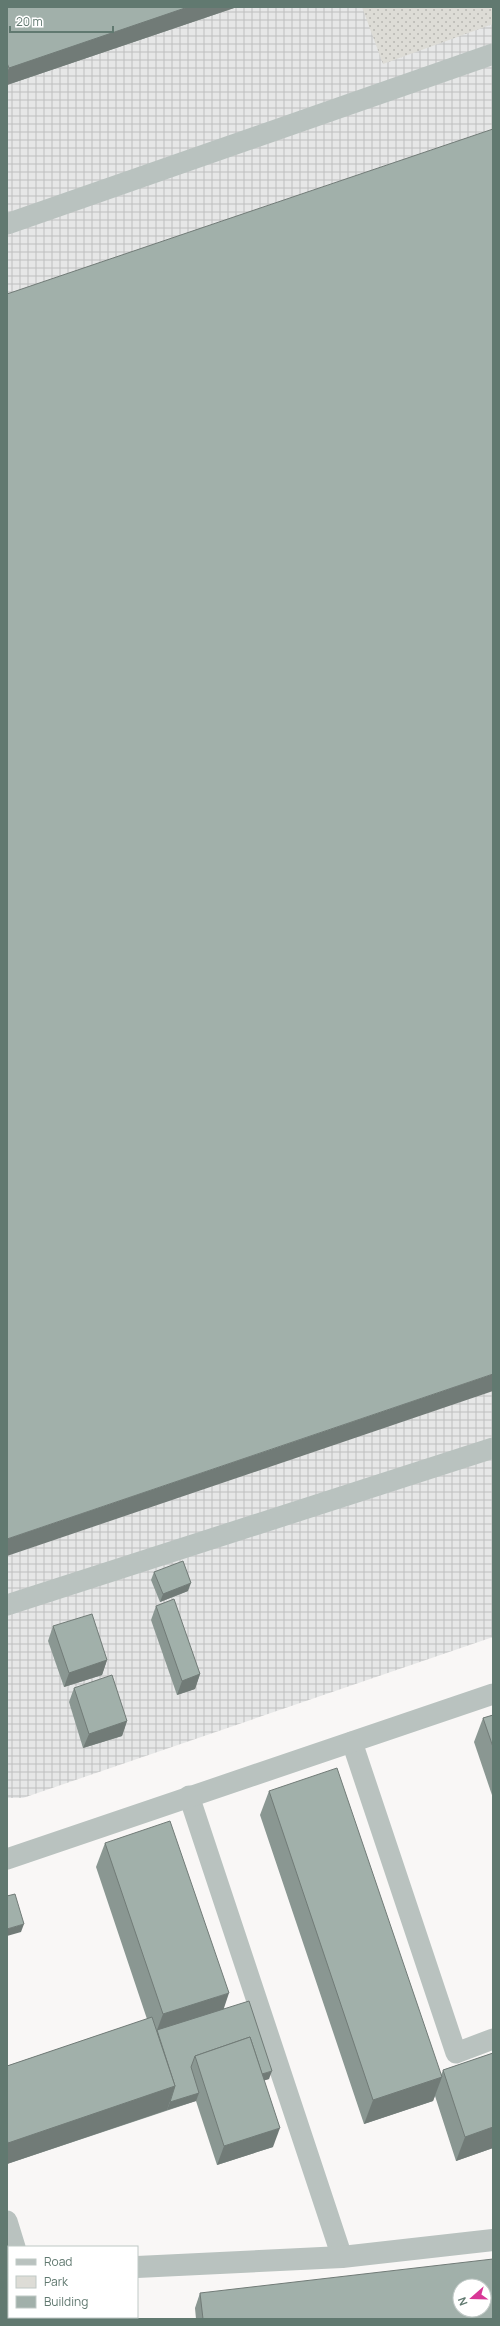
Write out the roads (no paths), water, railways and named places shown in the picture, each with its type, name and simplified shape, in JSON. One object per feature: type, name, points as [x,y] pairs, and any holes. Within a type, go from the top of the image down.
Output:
[{"type":"street","points":[[138,2267],[342,2257],[493,2240]]},
{"type":"lane","points":[[7,224],[493,54]]},
{"type":"lane","points":[[7,1605],[493,1448]]},
{"type":"lane","points":[[7,1859],[493,1694]]},
{"type":"lane","points":[[352,1742],[456,2053],[493,2039]]},
{"type":"lane","points":[[189,1796],[342,2257]]},
{"type":"lane","points":[[7,2221],[15,2246]]}]
